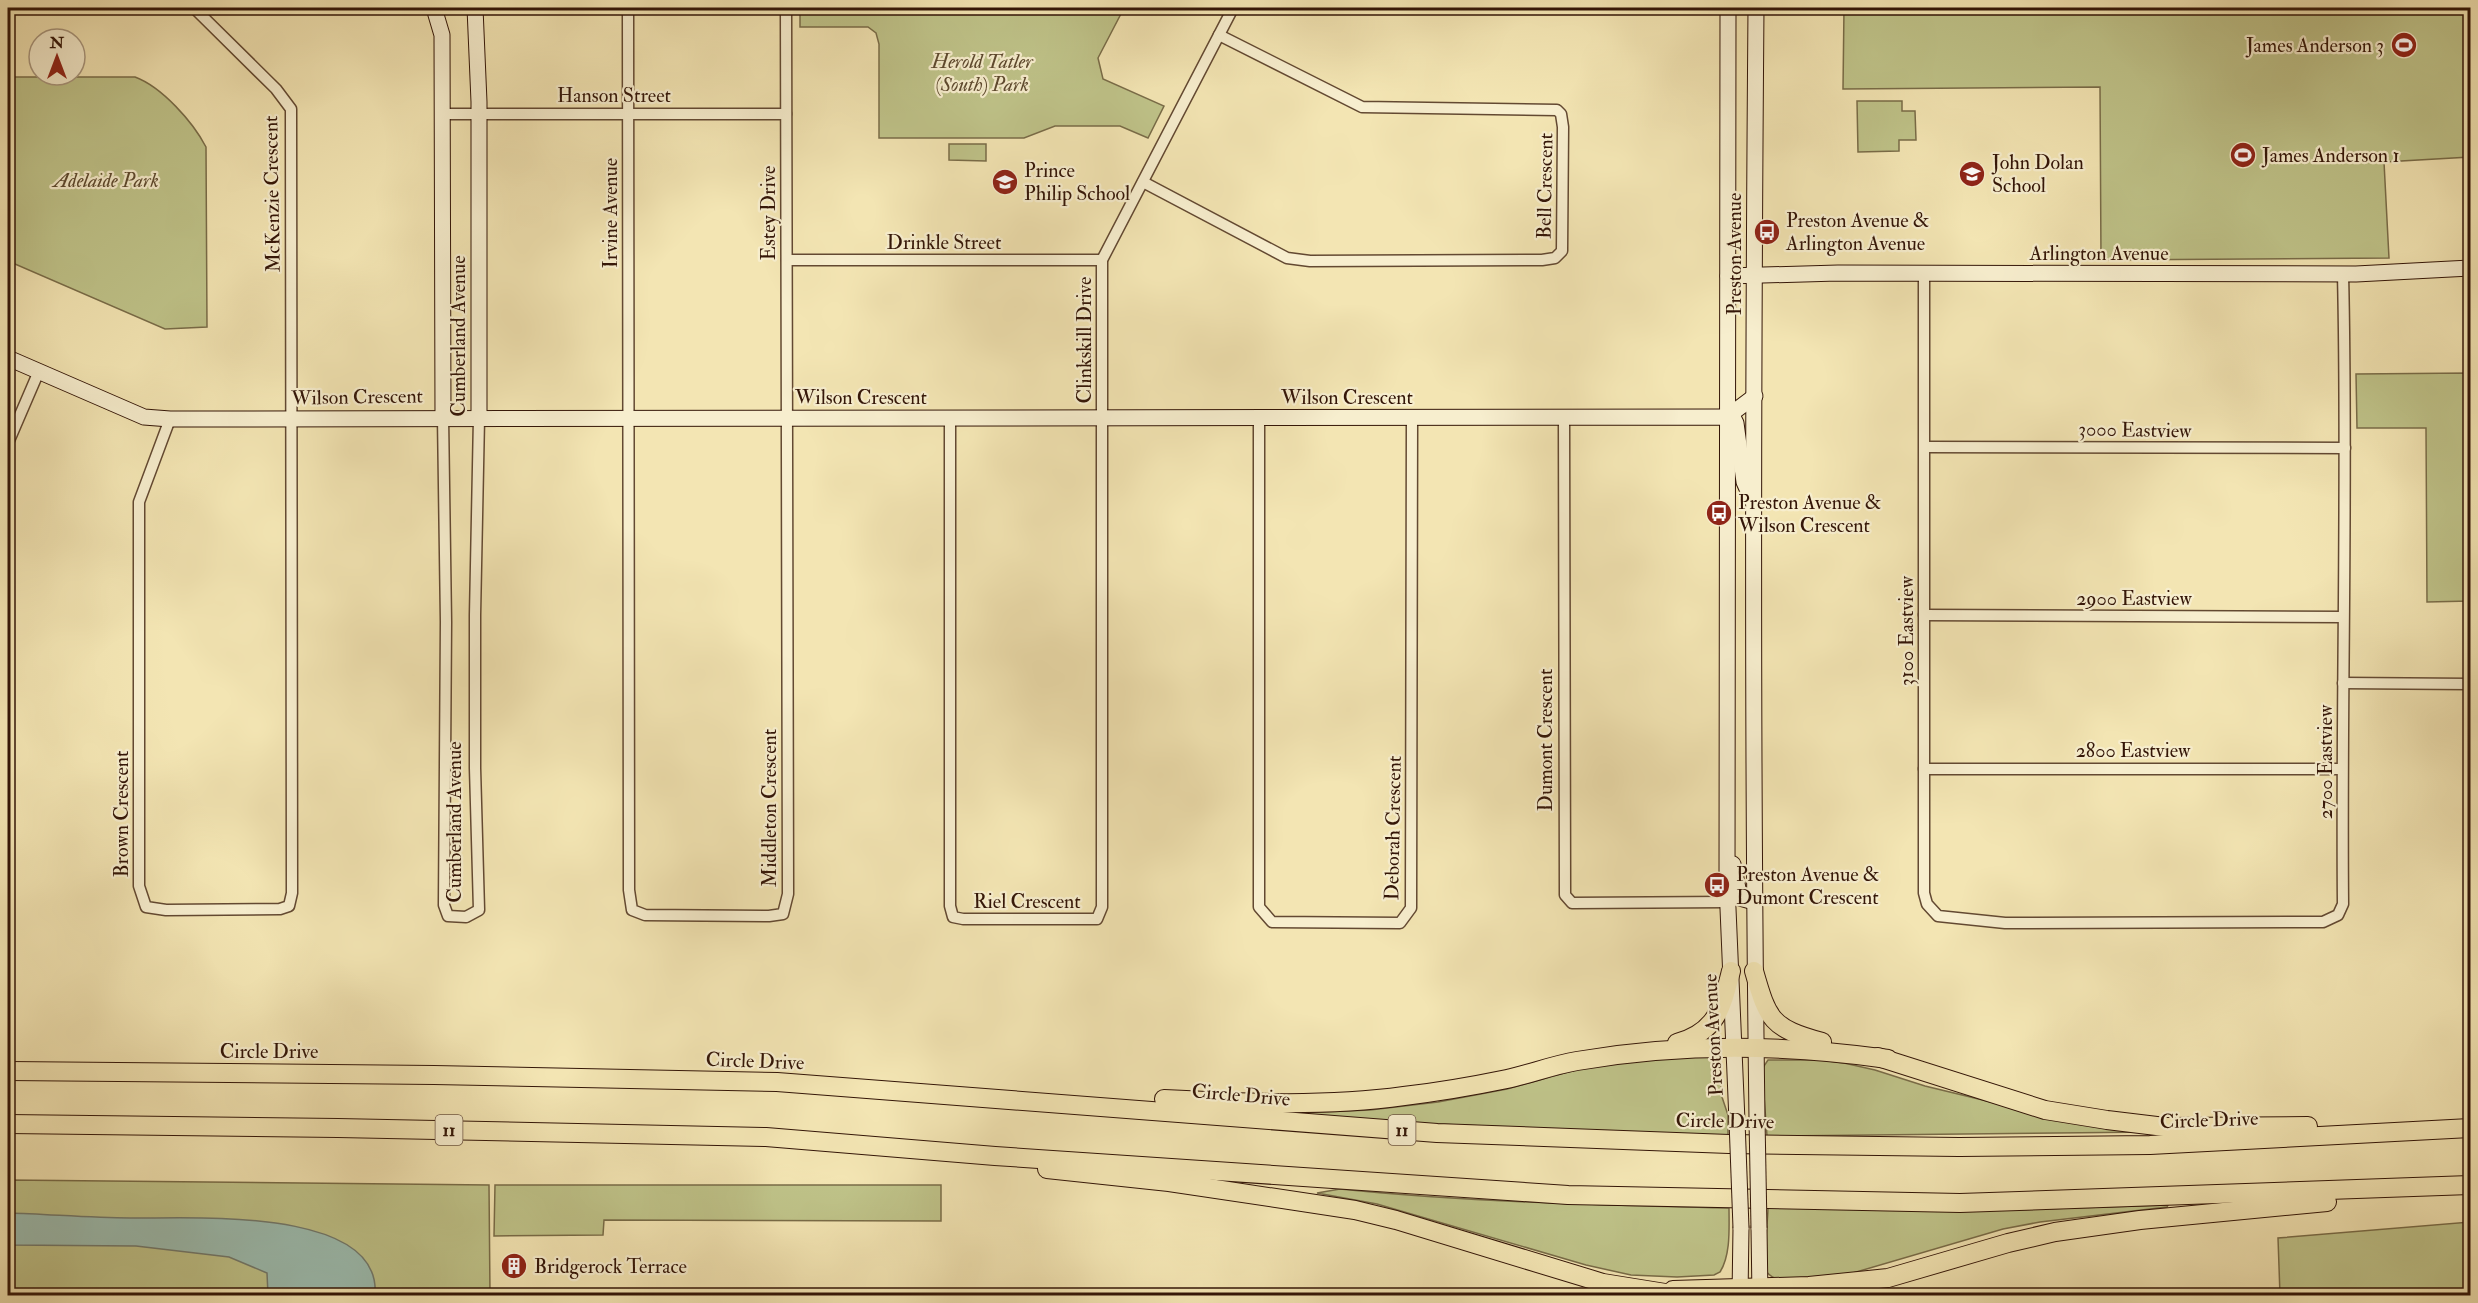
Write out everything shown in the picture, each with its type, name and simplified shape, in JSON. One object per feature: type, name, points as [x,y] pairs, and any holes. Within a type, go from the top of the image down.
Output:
[{"type":"highway","points":[[1644,1052],[1689,1040],[1711,1024],[1723,1004],[1731,971]]},
{"type":"highway","points":[[1754,971],[1764,1008],[1777,1023],[1795,1035],[1888,1059],[2046,1110],[2165,1127],[2404,1124],[2448,1129]]},
{"type":"highway","points":[[884,1091],[1242,1103],[1354,1101],[1404,1096],[1507,1079],[1575,1062],[1693,1047],[1825,1050],[1888,1059]]},
{"type":"highway","name":"Circle Drive","points":[[8,1071],[368,1074],[777,1082],[1437,1132],[1729,1144],[1959,1147],[2150,1145],[2470,1128]]},
{"type":"highway","name":"11","points":[[8,1124],[766,1137],[1367,1183],[1568,1195],[1960,1203],[2470,1185]]},
{"type":"highway","points":[[890,1147],[1068,1172],[1193,1186],[1349,1209],[1396,1220],[1602,1283],[1684,1296]]},
{"type":"highway","points":[[1641,1289],[1760,1292],[1888,1278],[2008,1243],[2055,1232],[2234,1210],[2371,1198],[2405,1188]]},
{"type":"highway","points":[[1792,1296],[1809,1286]]},
{"type":"street","name":"McKenzie Crescent","points":[[194,8],[276,89],[291,109],[292,419]]},
{"type":"street","name":"Cumberland Avenue","points":[[434,8],[438,13],[442,34],[446,622],[444,905],[448,916],[466,917],[479,909],[474,615],[479,418],[479,114],[476,8]]},
{"type":"street","name":"Irvine Avenue","points":[[628,8],[628,418]]},
{"type":"street","name":"Estey Drive","points":[[786,8],[786,418]]},
{"type":"street","name":"Clinkskill Drive","points":[[1102,417],[1102,260],[1233,8]]},
{"type":"street","name":"Preston Avenue","points":[[1728,8],[1728,902],[1736,1047],[1741,1228],[1740,1292]]},
{"type":"street","name":"Preston Avenue","points":[[1756,8],[1755,396],[1752,500],[1754,971],[1760,1292]]},
{"type":"street","name":"Bell Crescent","points":[[1143,182],[1287,258],[1310,261],[1549,260],[1562,251],[1563,127],[1561,114],[1557,110],[1362,107],[1219,35]]},
{"type":"street","name":"Hanson Street","points":[[441,114],[786,114]]},
{"type":"street","name":"Drinkle Street","points":[[787,260],[1102,260]]},
{"type":"street","name":"Arlington Avenue","points":[[1728,276],[1924,273],[2343,274],[2470,268]]},
{"type":"street","name":"3100 Eastview","points":[[1924,273],[1924,893],[1927,904],[1938,916],[2005,923]]},
{"type":"street","name":"2700 Eastview","points":[[2005,923],[2323,922],[2338,915],[2343,904],[2345,448],[2343,274]]},
{"type":"street","name":"Wilson Crescent","points":[[8,358],[144,417],[170,419],[1727,417]]},
{"type":"street","points":[[8,443],[39,371]]},
{"type":"street","points":[[1727,417],[1755,396]]},
{"type":"street","name":"Riel Crescent","points":[[950,418],[950,906],[953,917],[963,919],[1097,919],[1102,907],[1102,417]]},
{"type":"street","name":"Dumont Crescent","points":[[1564,417],[1564,895],[1572,903],[1728,902]]},
{"type":"street","name":"Preston Avenue","points":[[1727,417],[1734,419],[1736,423],[1744,482],[1752,500]]},
{"type":"street","name":"Middleton Crescent","points":[[628,418],[629,890],[632,909],[645,915],[769,916],[783,914],[788,894],[786,418]]},
{"type":"street","name":"Deborah Crescent","points":[[1259,418],[1259,907],[1272,922],[1400,923],[1411,908],[1412,418]]},
{"type":"street","name":"Brown Crescent","points":[[170,419],[139,502],[139,886],[146,907],[166,909],[267,909],[289,906],[292,893],[292,419]]},
{"type":"street","name":"3000 Eastview","points":[[1925,447],[2345,448]]},
{"type":"street","name":"2900 Eastview","points":[[1924,615],[2343,616]]},
{"type":"street","points":[[2343,683],[2470,684]]},
{"type":"street","name":"2800 Eastview","points":[[1924,768],[2342,769]]},
{"type":"street","name":"Preston Avenue","points":[[1728,844],[1740,898],[1754,902]]},
{"type":"green space","name":"Herold Tatler (South) Park","points":[[800,8],[1124,8],[1098,58],[1103,79],[1164,106],[1148,138],[1120,126],[1055,126],[1024,138],[879,138],[879,44],[876,33],[868,27],[800,27]]},
{"type":"green space","points":[[1844,8],[2470,8],[2470,157],[2384,162],[2389,258],[2101,260],[2100,87],[1843,89]]},
{"type":"green space","name":"Adelaide Park","points":[[8,77],[27,77],[27,87],[87,87],[87,77],[135,77],[156,89],[176,106],[206,147],[207,327],[165,329],[8,261]]},
{"type":"green space","points":[[1857,101],[1902,101],[1902,111],[1915,111],[1916,140],[1899,140],[1899,151],[1858,152]]},
{"type":"green space","points":[[949,144],[986,144],[986,161],[949,160]]},
{"type":"green space","points":[[2470,373],[2470,601],[2427,602],[2426,428],[2357,428],[2356,374]]},
{"type":"green space","points":[[1712,1055],[1719,1062],[1722,1097],[1728,1115],[1728,1136],[1338,1120],[1296,1113],[1370,1110],[1438,1102],[1507,1089],[1622,1060]]},
{"type":"green space","points":[[1768,1060],[1821,1060],[1844,1063],[1925,1086],[2049,1116],[2153,1132],[1767,1136],[1762,1069]]},
{"type":"green space","points":[[8,1180],[489,1185],[490,1295],[8,1296]]},
{"type":"green space","points":[[495,1185],[941,1185],[941,1221],[604,1220],[603,1235],[494,1236]]},
{"type":"green space","points":[[1340,1189],[1485,1200],[1729,1208],[1728,1249],[1724,1265],[1720,1272],[1714,1275],[1677,1277],[1631,1275],[1586,1265],[1377,1204],[1317,1193]]},
{"type":"green space","points":[[2168,1205],[2167,1207],[2040,1222],[2003,1229],[1846,1275],[1776,1279],[1765,1269],[1768,1208],[2006,1210]]},
{"type":"green space","points":[[2470,1222],[2470,1295],[2280,1295],[2278,1238]]},
{"type":"water","points":[[8,1213],[115,1218],[234,1219],[276,1223],[315,1231],[348,1245],[369,1266],[375,1295],[268,1295],[267,1273],[229,1257],[136,1246],[8,1245]]},
{"type":"place","name":"James Anderson 3","points":[[2404,45]]},
{"type":"place","name":"James Anderson 1","points":[[2243,155]]},
{"type":"place","name":"John Dolan School","points":[[1972,174]]},
{"type":"place","name":"Prince Philip School","points":[[1005,182]]},
{"type":"place","name":"Preston Avenue & Arlington Avenue","points":[[1767,232]]},
{"type":"place","name":"Preston Avenue & Wilson Crescent","points":[[1719,513]]},
{"type":"place","name":"Preston Avenue & Dumont Crescent","points":[[1717,885]]},
{"type":"place","name":"Bridgerock Terrace","points":[[514,1266]]}]
